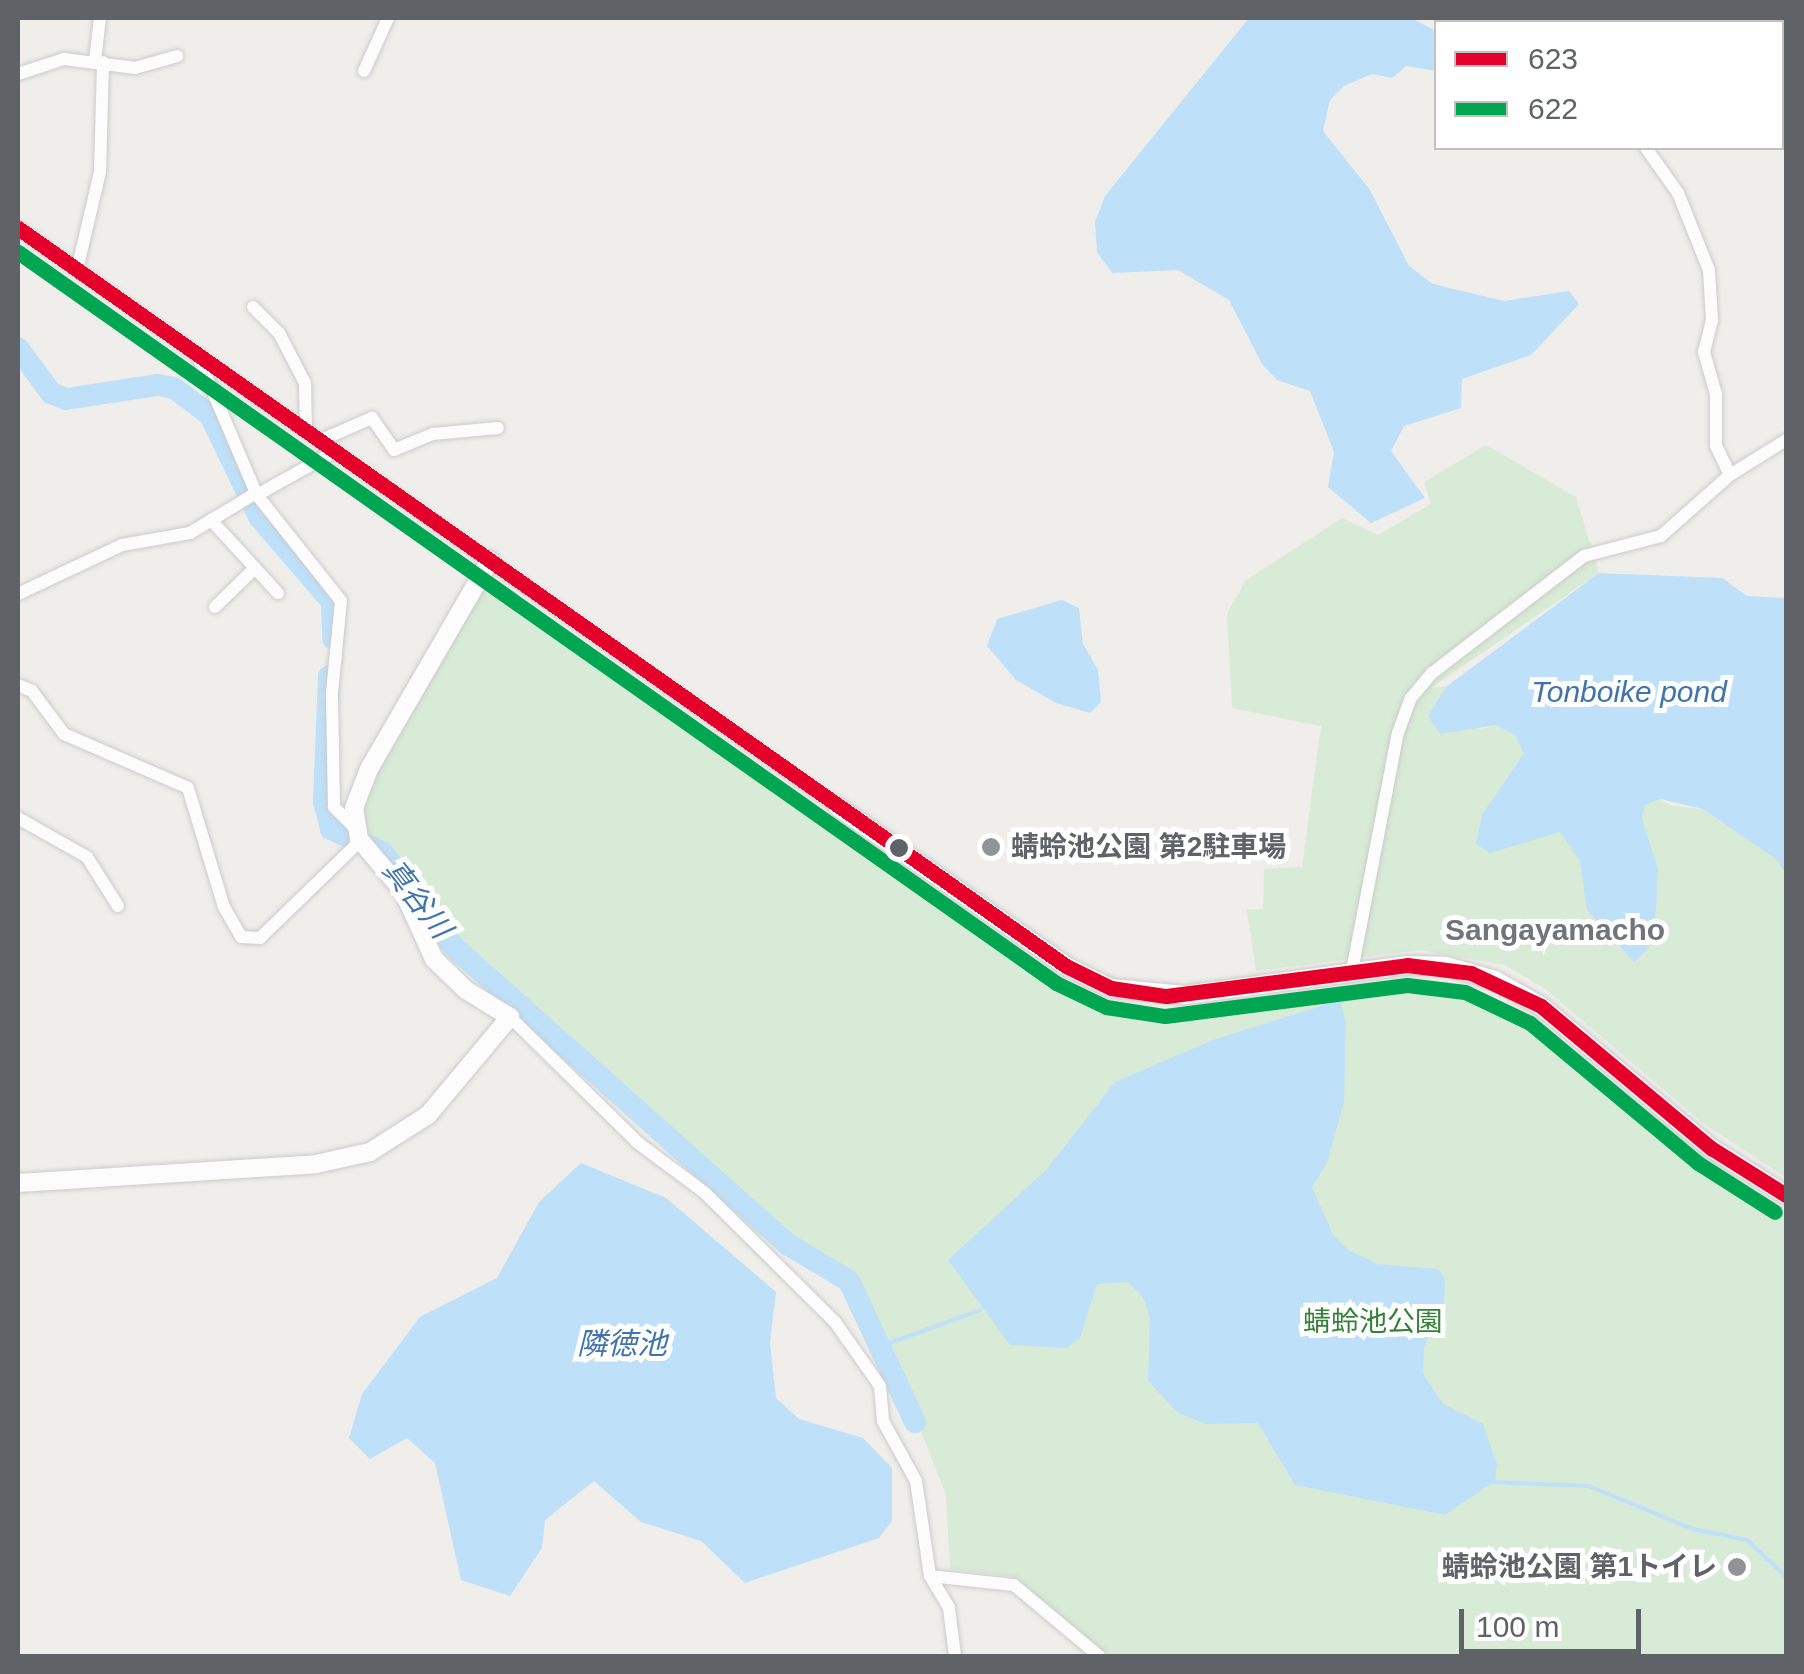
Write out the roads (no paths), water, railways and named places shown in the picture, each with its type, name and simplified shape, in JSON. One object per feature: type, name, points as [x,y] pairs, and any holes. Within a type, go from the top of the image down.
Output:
[{"type":"street","points":[[77,270],[100,172],[100,18]]},
{"type":"street","points":[[364,71],[388,18]]},
{"type":"street","points":[[18,74],[64,59],[135,68],[177,56]]},
{"type":"street","points":[[1647,150],[1683,202],[1709,270],[1712,320],[1704,352],[1716,394],[1716,446],[1730,476]]},
{"type":"street","points":[[18,228],[1066,966],[1111,988],[1185,995],[1352,970],[1446,966],[1512,988],[1710,1148],[1786,1194]]},
{"type":"street","points":[[253,308],[279,333],[305,383],[306,431]]},
{"type":"street","points":[[197,355],[256,494],[341,600],[332,694],[333,796],[339,817],[403,891],[434,960],[450,978],[510,1018],[638,1143],[704,1192],[834,1322],[880,1386],[883,1422],[916,1481],[930,1576],[949,1608],[955,1656]]},
{"type":"street","points":[[319,441],[372,418],[380,420],[388,445],[402,451],[433,434],[498,428]]},
{"type":"street","points":[[1352,970],[1394,752],[1412,698],[1432,673],[1584,556],[1661,536],[1730,476],[1786,440]]},
{"type":"street","points":[[18,594],[122,546],[190,533],[334,452]]},
{"type":"street","points":[[211,520],[278,593]]},
{"type":"street","points":[[18,685],[32,691],[64,734],[188,788],[224,906],[241,937],[260,938],[358,835],[358,791],[490,560]]},
{"type":"street","points":[[214,606],[256,568]]},
{"type":"street","points":[[18,818],[87,856],[118,906]]},
{"type":"street","points":[[18,1183],[316,1164],[370,1152],[428,1114],[510,1018]]},
{"type":"street","points":[[930,1576],[1014,1585],[1099,1656]]},
{"type":"water","points":[[1249,18],[1411,18],[1434,30],[1434,71],[1406,66],[1392,78],[1372,74],[1344,86],[1330,100],[1323,131],[1370,190],[1409,266],[1433,284],[1504,301],[1569,291],[1579,304],[1531,355],[1462,379],[1461,408],[1404,426],[1391,451],[1425,498],[1371,523],[1328,487],[1334,452],[1310,391],[1277,380],[1262,364],[1229,300],[1178,270],[1112,273],[1097,252],[1095,222],[1105,196]]},
{"type":"water","name":"Tonboike pond","points":[[1599,573],[1722,578],[1747,596],[1786,598],[1786,874],[1776,859],[1703,809],[1660,799],[1645,805],[1642,819],[1658,869],[1656,909],[1648,949],[1634,962],[1587,910],[1580,861],[1560,832],[1490,853],[1476,844],[1482,815],[1524,753],[1515,735],[1496,725],[1440,734],[1428,716],[1447,686]]},
{"type":"water","points":[[1062,600],[1079,608],[1083,644],[1098,670],[1101,702],[1090,713],[1056,703],[1016,680],[987,646],[997,619]]},
{"type":"water","points":[[1340,1000],[1346,1023],[1344,1102],[1327,1163],[1312,1187],[1333,1235],[1348,1250],[1378,1264],[1438,1269],[1445,1278],[1444,1305],[1424,1347],[1423,1373],[1443,1404],[1483,1424],[1497,1464],[1495,1481],[1445,1515],[1295,1485],[1258,1423],[1206,1424],[1178,1413],[1148,1381],[1150,1318],[1143,1297],[1128,1282],[1097,1284],[1080,1338],[1067,1348],[1010,1345],[948,1260],[1046,1170],[1115,1082],[1213,1040]]},
{"type":"water","name":"隣徳池","points":[[581,1163],[666,1198],[776,1292],[770,1342],[776,1398],[799,1419],[863,1438],[892,1468],[892,1521],[879,1538],[745,1583],[701,1541],[641,1522],[594,1481],[545,1520],[542,1548],[510,1596],[461,1580],[435,1463],[407,1438],[370,1459],[349,1438],[362,1394],[420,1317],[497,1278],[539,1202]]},
{"type":"waterway","name":"真谷川","points":[[18,348],[51,393],[66,399],[158,385],[174,388],[210,415],[259,517],[332,602],[333,639]]},
{"type":"waterway","name":"真谷川","points":[[329,676],[324,802],[331,829],[382,852],[454,947],[789,1245],[849,1281],[915,1422]]},
{"type":"waterway","points":[[884,1345],[980,1310]]},
{"type":"waterway","points":[[1490,1482],[1589,1486],[1693,1529],[1747,1540],[1786,1577]]},
{"type":"place","name":"蜻蛉池公園 第2駐車場","points":[[991,847]]},
{"type":"place","name":"蜻蛉池公園 第1トイレ","points":[[1737,1567]]},
{"type":"district","name":"Sangayamacho","points":[[1555,930]]},
{"type":"park label","name":"蜻蛉池公園","points":[[1373,1322]]}]
